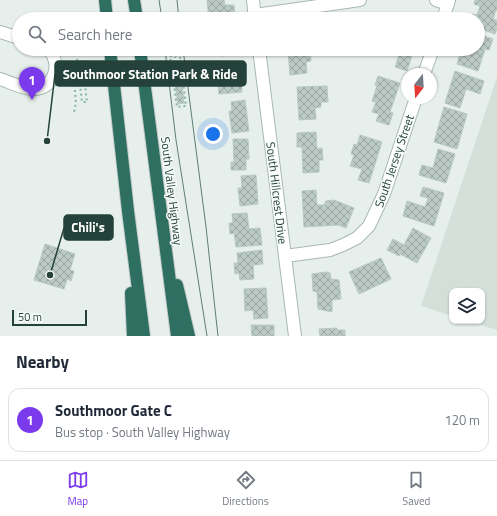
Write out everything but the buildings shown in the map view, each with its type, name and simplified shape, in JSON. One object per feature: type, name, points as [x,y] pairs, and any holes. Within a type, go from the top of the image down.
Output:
[{"type":"highway","points":[[105,0],[106,12]]},
{"type":"highway","points":[[134,0],[136,12]]},
{"type":"highway","points":[[111,56],[128,212],[144,336]]},
{"type":"highway","name":"South Valley Highway","points":[[141,56],[177,336]]},
{"type":"highway","points":[[128,212],[133,336]]},
{"type":"highway","points":[[161,218],[189,336]]},
{"type":"street","points":[[253,0],[254,12]]},
{"type":"street","points":[[286,12],[360,0]]},
{"type":"street","points":[[436,0],[448,2],[445,12]]},
{"type":"street","points":[[0,32],[12,36]]},
{"type":"street","points":[[0,78],[28,88],[37,89],[44,87],[54,77],[56,67],[55,59],[53,56]]},
{"type":"street","name":"South Hillcrest Drive","points":[[260,56],[295,336]]},
{"type":"street","points":[[426,68],[430,56]]},
{"type":"street","name":"South Jersey Street","points":[[285,256],[330,250],[357,238],[369,226],[384,194],[414,104]]},
{"type":"path","points":[[77,56],[82,102],[86,102],[82,62]]},
{"type":"path","points":[[170,56],[177,107],[186,106],[180,56]]},
{"type":"path","points":[[77,62],[86,61]]},
{"type":"path","points":[[172,69],[181,68]]},
{"type":"path","points":[[74,80],[76,103],[74,112]]},
{"type":"path","points":[[62,81],[79,80]]},
{"type":"shaded area","points":[[497,77],[497,330],[478,324],[485,324],[485,288],[449,288],[449,315],[421,306]]},
{"type":"tram line","points":[[159,0],[161,12]]},
{"type":"tram line","points":[[177,0],[178,12]]},
{"type":"tram line","points":[[166,56],[176,140],[207,336]]},
{"type":"tram line","points":[[184,56],[206,227],[218,336]]},
{"type":"place","name":"Southmoor Gate C","points":[[32,100]]},
{"type":"place","name":"Southmoor Station Park & Ride","points":[[47,141]]},
{"type":"place","name":"Chili's","points":[[50,275]]}]
